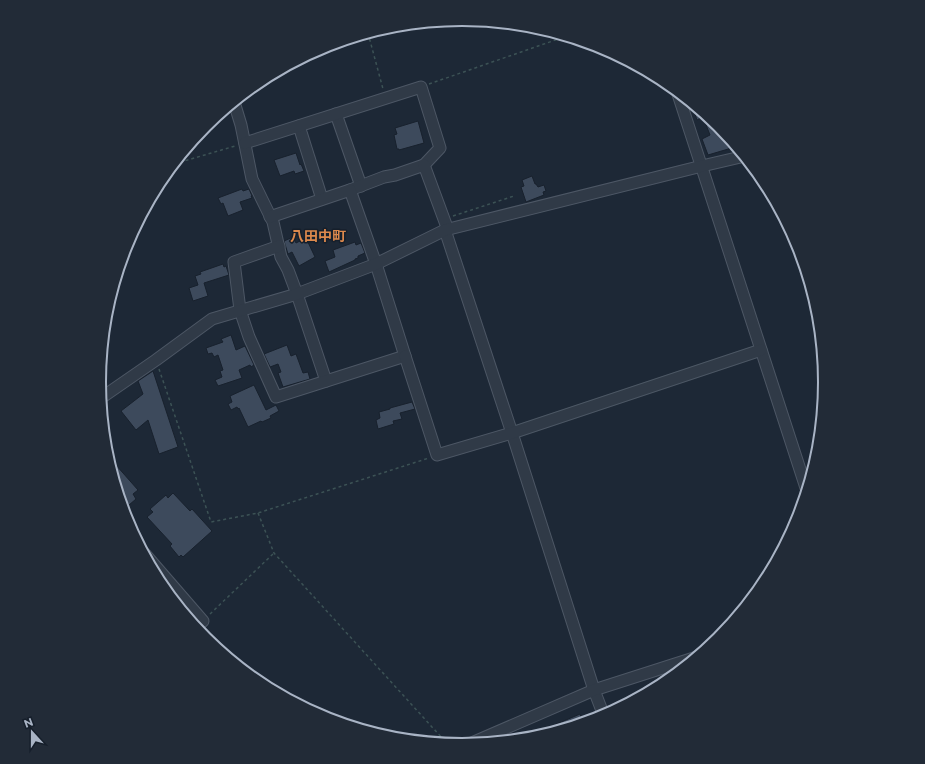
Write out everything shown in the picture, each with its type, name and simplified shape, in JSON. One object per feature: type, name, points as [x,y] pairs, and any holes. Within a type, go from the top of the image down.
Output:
[{"type":"street","points":[[245,143],[421,87],[440,148],[424,164],[270,217]]},
{"type":"street","points":[[682,102],[804,482]]},
{"type":"street","points":[[236,108],[241,125],[252,178],[273,222],[281,257],[288,270],[297,294],[326,381]]},
{"type":"street","points":[[336,114],[361,186]]},
{"type":"street","points":[[299,126],[322,199]]},
{"type":"street","points":[[107,394],[212,319],[297,294],[376,264],[447,230],[739,157]]},
{"type":"street","points":[[424,164],[444,218],[594,690],[602,710]]},
{"type":"street","points":[[350,190],[376,264],[437,455],[512,433],[761,350]]},
{"type":"street","points":[[279,246],[234,262],[240,310],[249,337],[276,397],[405,356]]},
{"type":"street","points":[[175,592],[186,606]]},
{"type":"street","points":[[483,737],[594,690],[682,662]]},
{"type":"path","points":[[369,38],[386,98]]},
{"type":"path","points":[[421,87],[558,39]]},
{"type":"path","points":[[183,161],[245,143]]},
{"type":"path","points":[[444,218],[514,196]]},
{"type":"path","points":[[156,360],[211,522],[258,513],[437,455]]},
{"type":"path","points":[[258,513],[274,553],[441,737]]},
{"type":"path","points":[[201,623],[274,553]]},
{"type":"building","points":[[694,112],[701,118],[697,120]]},
{"type":"building","points":[[418,121],[424,143],[399,150],[397,149],[394,135],[397,134],[395,128]]},
{"type":"building","points":[[705,121],[731,148],[708,155],[702,139],[710,135]]},
{"type":"building","points":[[296,153],[300,165],[301,164],[304,171],[295,174],[294,171],[280,176],[274,160]]},
{"type":"building","points":[[532,176],[535,184],[538,187],[544,185],[546,191],[543,192],[544,195],[526,202],[521,187],[524,186],[522,180]]},
{"type":"building","points":[[242,189],[243,191],[249,189],[252,198],[240,202],[243,210],[228,216],[223,203],[221,204],[218,198]]},
{"type":"building","points":[[293,237],[296,243],[306,238],[315,257],[299,266],[292,252],[288,254],[284,241]]},
{"type":"building","points":[[355,242],[356,245],[361,243],[365,253],[358,256],[355,260],[329,272],[325,261],[335,257],[333,250]]},
{"type":"building","points":[[223,264],[224,267],[226,266],[229,275],[204,283],[208,296],[193,301],[189,288],[198,285],[195,276],[201,274],[200,272]]},
{"type":"building","points":[[231,335],[236,350],[245,346],[254,365],[251,367],[250,365],[239,370],[242,378],[218,386],[215,380],[222,377],[220,371],[223,370],[218,355],[214,357],[212,353],[208,354],[206,348],[223,342],[221,339]]},
{"type":"building","points":[[287,345],[291,356],[296,354],[303,373],[308,372],[310,379],[283,387],[278,373],[281,372],[278,364],[270,367],[264,354]]},
{"type":"building","points":[[153,371],[178,447],[159,454],[148,420],[136,430],[121,411],[143,394],[138,381]]},
{"type":"building","points":[[254,385],[266,410],[276,405],[279,411],[270,416],[271,418],[248,427],[239,408],[238,409],[237,407],[231,410],[228,404],[232,402],[230,396]]},
{"type":"building","points":[[412,402],[415,409],[400,413],[402,419],[393,421],[394,424],[378,429],[376,420],[380,418],[379,412]]},
{"type":"building","points":[[117,466],[138,490],[133,494],[136,499],[129,505]]},
{"type":"building","points":[[173,493],[190,511],[192,509],[212,531],[183,557],[181,555],[179,557],[170,546],[172,544],[147,517],[153,512],[150,509],[166,495],[168,498]]},
{"type":"building","points":[[580,714],[581,717],[548,727]]},
{"type":"district","name":"八田中町","points":[[318,236]]}]
